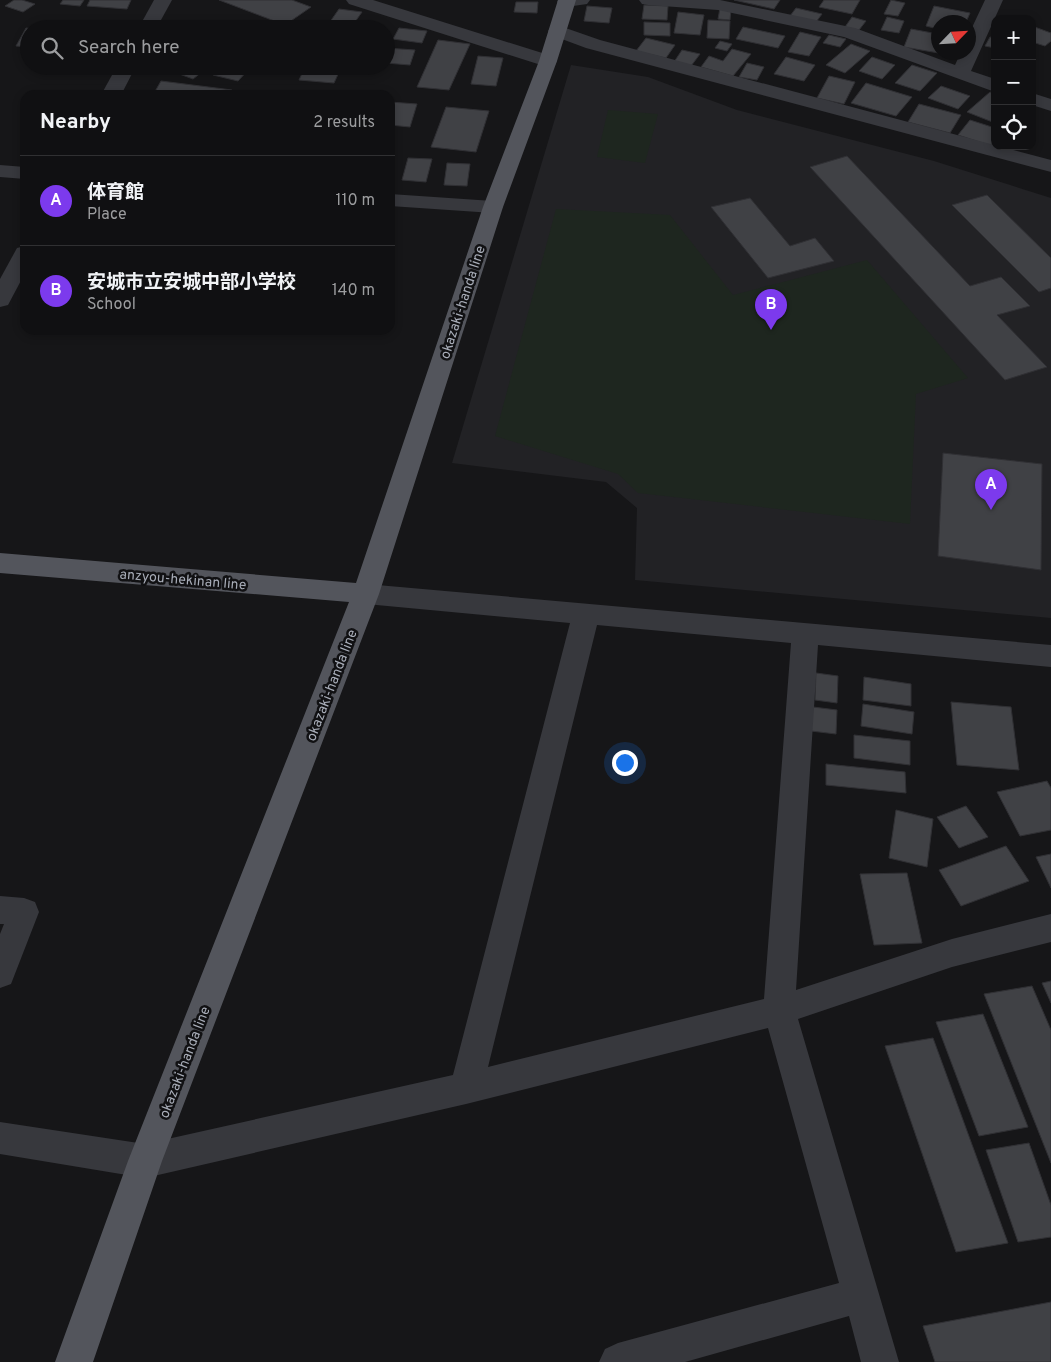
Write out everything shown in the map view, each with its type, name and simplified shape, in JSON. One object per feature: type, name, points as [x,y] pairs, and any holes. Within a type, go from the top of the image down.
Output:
[{"type":"main road","name":"okazaki-handa line","points":[[74,1362],[146,1161],[366,594],[493,207],[548,61],[557,31],[571,1]]},
{"type":"main road","name":"anzyou-hekinan line","points":[[0,563],[366,594]]},
{"type":"street","points":[[152,20],[163,0]]},
{"type":"street","points":[[355,0],[548,61]]},
{"type":"street","points":[[648,0],[718,4],[849,32],[991,84]]},
{"type":"street","points":[[961,73],[994,0]]},
{"type":"street","points":[[557,31],[593,44],[1047,159]]},
{"type":"street","points":[[114,90],[121,75]]},
{"type":"street","points":[[1036,100],[1051,105]]},
{"type":"street","points":[[0,171],[20,173]]},
{"type":"street","points":[[395,200],[493,207]]},
{"type":"street","points":[[0,300],[20,262]]},
{"type":"street","points":[[366,594],[1051,656]]},
{"type":"street","points":[[466,1088],[586,614]]},
{"type":"street","points":[[805,634],[779,1010],[880,1362]]},
{"type":"street","points":[[0,910],[24,912],[0,974]]},
{"type":"street","points":[[0,1138],[146,1161],[466,1088],[779,1010],[952,953],[1051,928]]},
{"type":"street","points":[[618,1362],[861,1295]]},
{"type":"shaded area","points":[[571,65],[648,77],[737,110],[934,161],[1051,198],[1051,618],[635,580],[637,508],[606,482],[452,463]]},
{"type":"shaded area","points":[[608,110],[658,114],[645,163],[597,157]]},
{"type":"shaded area","points":[[556,209],[670,215],[733,295],[867,260],[968,378],[916,394],[910,524],[638,493],[618,474],[495,436]]},
{"type":"building","points":[[14,0],[35,4],[23,12],[5,6]]},
{"type":"building","points":[[63,0],[84,0],[80,6],[60,4]]},
{"type":"building","points":[[90,0],[131,0],[127,9],[87,6]]},
{"type":"building","points":[[219,0],[292,0],[311,7],[292,20],[272,20]]},
{"type":"building","points":[[734,0],[780,0],[774,9]]},
{"type":"building","points":[[824,0],[860,0],[852,14],[819,7]]},
{"type":"building","points":[[891,0],[905,3],[898,16],[884,14]]},
{"type":"building","points":[[516,2],[538,2],[537,13],[514,12]]},
{"type":"building","points":[[644,5],[668,6],[667,20],[642,19]]},
{"type":"building","points":[[587,6],[612,8],[609,23],[584,21]]},
{"type":"building","points":[[934,6],[970,13],[969,15],[931,15],[931,27],[926,26]]},
{"type":"building","points":[[720,8],[731,9],[730,20],[718,19]]},
{"type":"building","points":[[796,8],[822,14],[816,22],[790,16]]},
{"type":"building","points":[[339,9],[362,12],[356,20],[331,20]]},
{"type":"building","points":[[678,12],[704,15],[700,35],[674,33]]},
{"type":"building","points":[[852,17],[866,21],[859,30],[845,27]]},
{"type":"building","points":[[887,17],[904,21],[899,33],[881,30]]},
{"type":"building","points":[[708,20],[730,21],[729,39],[707,38]]},
{"type":"building","points":[[644,22],[670,23],[670,36],[644,35]]},
{"type":"building","points":[[743,27],[785,36],[778,48],[736,39]]},
{"type":"building","points":[[1036,27],[1051,33],[1051,41],[1045,46],[1036,43]]},
{"type":"building","points":[[399,28],[427,31],[422,43],[395,39]]},
{"type":"building","points":[[911,29],[931,33],[931,52],[904,47]]},
{"type":"building","points":[[800,32],[821,37],[809,56],[788,52]]},
{"type":"building","points":[[829,35],[846,39],[840,47],[823,43]]},
{"type":"building","points":[[990,37],[991,37],[991,47],[985,46]]},
{"type":"building","points":[[646,38],[675,45],[666,58],[636,51]]},
{"type":"building","points":[[438,40],[470,44],[449,90],[417,87]]},
{"type":"building","points":[[720,41],[732,44],[727,51],[715,48]]},
{"type":"building","points":[[851,44],[870,51],[845,73],[826,65]]},
{"type":"building","points":[[395,49],[415,50],[410,65],[395,64]]},
{"type":"building","points":[[732,49],[751,54],[733,76],[701,67],[709,56],[723,61]]},
{"type":"building","points":[[682,50],[700,54],[691,66],[674,62]]},
{"type":"building","points":[[478,56],[503,58],[496,86],[471,84]]},
{"type":"building","points":[[786,57],[815,65],[804,81],[774,74]]},
{"type":"building","points":[[872,57],[895,65],[882,79],[859,71]]},
{"type":"building","points":[[747,63],[764,67],[757,80],[739,77]]},
{"type":"building","points":[[912,65],[937,73],[920,91],[895,83]]},
{"type":"building","points":[[182,75],[198,75],[193,79]]},
{"type":"building","points":[[213,75],[244,75],[238,81]]},
{"type":"building","points":[[301,75],[338,75],[334,83],[299,80]]},
{"type":"building","points":[[829,76],[855,82],[844,104],[817,98]]},
{"type":"building","points":[[161,81],[232,90],[156,90]]},
{"type":"building","points":[[866,83],[912,97],[896,116],[851,103]]},
{"type":"building","points":[[941,86],[970,96],[958,109],[928,98]]},
{"type":"building","points":[[990,92],[991,92],[991,121],[967,112]]},
{"type":"building","points":[[395,102],[417,104],[410,127],[395,126]]},
{"type":"building","points":[[919,104],[961,115],[950,133],[908,122]]},
{"type":"building","points":[[446,107],[489,111],[476,152],[431,147]]},
{"type":"building","points":[[970,120],[991,127],[991,146],[958,135]]},
{"type":"building","points":[[847,156],[970,286],[1001,277],[1030,306],[997,315],[1047,367],[1005,380],[810,167]]},
{"type":"building","points":[[408,158],[432,159],[426,182],[402,180]]},
{"type":"building","points":[[447,163],[470,164],[467,186],[444,185]]},
{"type":"building","points":[[987,195],[1051,258],[1051,288],[1039,292],[952,205]]},
{"type":"building","points":[[750,198],[790,246],[815,238],[834,261],[768,278],[711,207]]},
{"type":"building","points":[[943,453],[1042,464],[1041,570],[938,556]]},
{"type":"building","points":[[816,673],[838,676],[837,703],[815,700]]},
{"type":"building","points":[[864,677],[911,684],[911,706],[863,700]]},
{"type":"building","points":[[951,702],[1011,707],[1019,770],[957,765]]},
{"type":"building","points":[[863,704],[914,712],[912,734],[861,726]]},
{"type":"building","points":[[813,707],[837,710],[836,734],[811,731]]},
{"type":"building","points":[[854,735],[910,741],[910,765],[854,758]]},
{"type":"building","points":[[826,764],[905,772],[906,793],[826,785]]},
{"type":"building","points":[[1047,781],[1051,788],[1051,830],[1020,836],[997,792]]},
{"type":"building","points":[[966,806],[988,837],[959,848],[937,817]]},
{"type":"building","points":[[896,810],[933,819],[927,867],[889,858]]},
{"type":"building","points":[[1006,846],[1029,881],[961,906],[939,870]]},
{"type":"building","points":[[1051,854],[1051,888],[1036,857]]},
{"type":"building","points":[[907,873],[922,943],[874,945],[860,874]]},
{"type":"building","points":[[1051,981],[1051,1003],[1042,983]]},
{"type":"building","points":[[1032,986],[1051,1030],[1051,1163],[984,994]]},
{"type":"building","points":[[983,1014],[1028,1127],[979,1136],[936,1022]]},
{"type":"building","points":[[933,1038],[1008,1243],[956,1252],[885,1046]]},
{"type":"building","points":[[1029,1143],[1051,1205],[1051,1237],[1018,1242],[986,1150]]},
{"type":"building","points":[[1051,1302],[1051,1362],[935,1362],[923,1326]]},
{"type":"place","name":"安城市立安城中部小学校","points":[[771,330]]},
{"type":"place","name":"体育館","points":[[991,510]]}]
